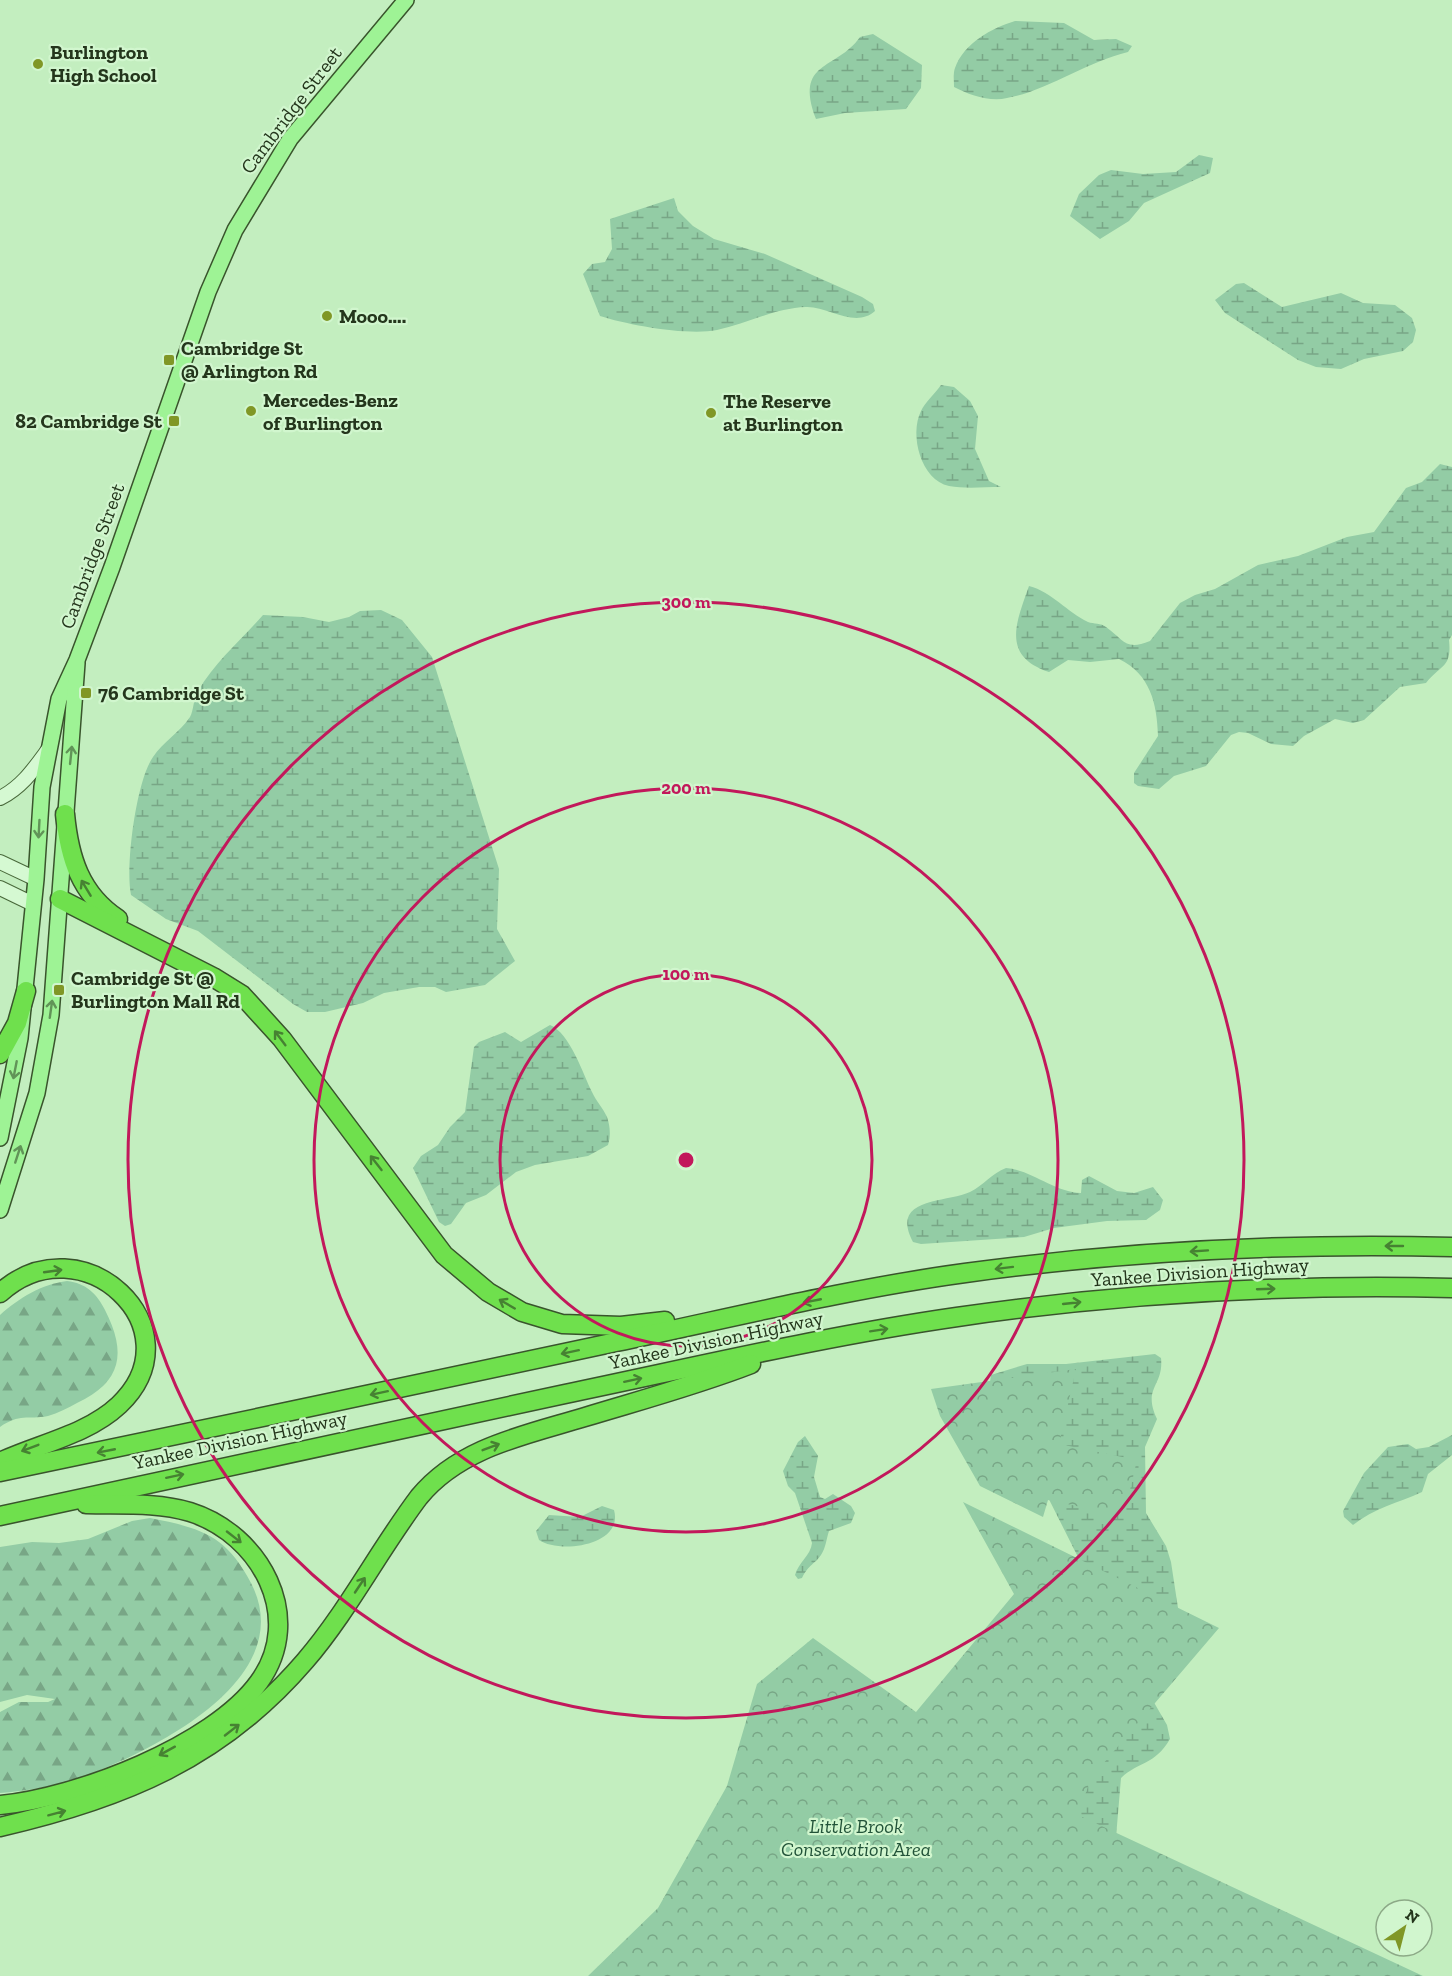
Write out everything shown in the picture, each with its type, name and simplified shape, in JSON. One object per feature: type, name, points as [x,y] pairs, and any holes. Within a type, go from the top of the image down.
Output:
[{"type":"highway","points":[[65,814],[70,852],[84,887],[94,900],[106,912],[182,962]]},
{"type":"highway","points":[[60,899],[231,988],[255,1008],[444,1255],[471,1280],[506,1303],[543,1320],[584,1326],[621,1326],[771,1309]]},
{"type":"highway","points":[[0,1054],[17,1023],[26,991]]},
{"type":"highway","name":"Yankee Division Highway","points":[[0,1472],[165,1439],[771,1309],[961,1274],[1130,1256],[1292,1247],[1452,1247]]},
{"type":"highway","points":[[0,1293],[19,1280],[42,1272],[58,1269],[86,1271],[109,1282],[127,1298],[138,1317],[144,1341],[142,1366],[137,1380],[124,1399],[111,1412],[87,1427],[0,1462]]},
{"type":"highway","name":"Yankee Division Highway","points":[[0,1516],[342,1441],[801,1345],[956,1317],[1116,1298],[1288,1288],[1452,1288]]},
{"type":"highway","points":[[0,1827],[100,1801],[123,1792],[189,1759],[226,1735],[266,1702],[305,1661],[415,1503],[432,1482],[454,1465],[504,1442],[714,1379],[801,1345]]},
{"type":"highway","points":[[0,1805],[89,1785],[150,1760],[187,1740],[228,1712],[259,1683],[275,1644],[276,1600],[270,1581],[247,1547],[231,1533],[192,1513],[172,1508],[57,1504]]},
{"type":"main road","name":"Cambridge Street","points":[[0,1138],[17,1059],[26,991],[41,796],[59,699],[77,660],[208,292],[235,230],[286,144],[406,0]]},
{"type":"main road","name":"Cambridge Street","points":[[0,1210],[37,1093],[53,997],[65,814],[76,710],[77,660]]},
{"type":"main road","points":[[0,798],[10,793],[30,776],[48,750]]},
{"type":"main road","points":[[0,862],[36,879],[60,899]]},
{"type":"main road","points":[[0,888],[33,904],[60,899]]},
{"type":"green space","points":[[1015,21],[1064,23],[1094,40],[1116,39],[1132,46],[1128,52],[1097,62],[1037,89],[1007,98],[980,97],[954,87],[954,70],[965,51],[988,32]]},
{"type":"green space","points":[[873,34],[922,65],[921,88],[906,109],[845,113],[816,119],[810,86],[814,76],[850,48],[860,37]]},
{"type":"green space","points":[[1199,155],[1213,158],[1210,173],[1144,203],[1129,221],[1100,239],[1070,216],[1079,194],[1099,175],[1111,170],[1143,174],[1176,172]]},
{"type":"green space","points":[[674,198],[678,211],[693,226],[714,239],[765,254],[862,297],[873,304],[875,311],[859,318],[814,308],[794,308],[717,330],[690,332],[658,329],[600,316],[583,274],[592,264],[605,262],[612,249],[610,219]]},
{"type":"green space","points":[[1244,283],[1282,307],[1341,293],[1363,303],[1395,305],[1412,318],[1416,330],[1413,342],[1403,351],[1364,359],[1341,369],[1316,367],[1298,360],[1225,313],[1215,300],[1236,284]]},
{"type":"green space","points":[[941,385],[954,387],[970,401],[978,416],[975,449],[989,481],[1001,487],[949,486],[939,482],[925,466],[917,444],[918,421],[923,408]]},
{"type":"green space","points":[[1440,464],[1452,467],[1452,635],[1449,640],[1449,656],[1444,665],[1426,683],[1400,687],[1364,720],[1353,723],[1335,719],[1304,736],[1293,746],[1271,744],[1248,733],[1239,732],[1231,735],[1206,766],[1174,776],[1159,789],[1138,786],[1134,783],[1134,773],[1158,736],[1156,712],[1145,681],[1130,665],[1119,659],[1090,662],[1068,660],[1049,672],[1034,665],[1018,648],[1017,625],[1029,586],[1052,597],[1088,622],[1104,626],[1125,643],[1142,644],[1150,641],[1180,603],[1195,595],[1215,589],[1258,565],[1298,556],[1347,537],[1374,532],[1406,488],[1422,482]]},
{"type":"green space","points":[[381,610],[402,620],[432,657],[499,869],[497,929],[515,961],[485,985],[446,992],[435,987],[419,987],[384,993],[363,1003],[325,1012],[307,1012],[293,1004],[198,931],[166,919],[131,895],[130,865],[133,824],[142,785],[153,757],[190,717],[196,694],[212,670],[263,615],[303,617],[329,622],[349,617],[360,611]]},
{"type":"green space","points":[[550,1025],[564,1036],[570,1045],[607,1117],[610,1131],[608,1145],[588,1156],[535,1165],[516,1172],[486,1195],[466,1203],[451,1224],[445,1226],[439,1222],[413,1168],[421,1156],[438,1145],[450,1127],[465,1112],[474,1047],[479,1042],[505,1032],[521,1042]]},
{"type":"green space","points":[[1006,1168],[1025,1173],[1071,1192],[1081,1193],[1082,1180],[1089,1176],[1117,1191],[1134,1193],[1153,1187],[1163,1200],[1160,1210],[1146,1220],[1107,1221],[1054,1228],[1024,1237],[921,1244],[913,1242],[908,1227],[908,1217],[914,1209],[924,1204],[970,1192]]},
{"type":"green space","points":[[67,1281],[80,1284],[90,1290],[105,1310],[112,1325],[118,1353],[111,1376],[92,1395],[63,1410],[48,1416],[18,1418],[0,1427],[0,1315],[31,1293],[49,1285]]},
{"type":"green space","points":[[1155,1354],[1161,1358],[1161,1368],[1152,1393],[1153,1408],[1157,1419],[1145,1447],[1146,1513],[1166,1546],[1171,1562],[1178,1608],[1152,1699],[1167,1725],[1170,1739],[1152,1759],[1121,1778],[1114,1861],[794,1827],[1080,1561],[990,1382],[991,1375],[1027,1364],[1066,1364]]},
{"type":"green space","points":[[1076,1369],[1059,1444],[1137,1460],[1124,1516],[1048,1500],[1043,1517],[980,1486],[940,1416],[931,1389]]},
{"type":"green space","points":[[1452,1435],[1452,1455],[1428,1474],[1422,1492],[1378,1510],[1353,1525],[1344,1517],[1343,1511],[1364,1473],[1388,1447],[1408,1444],[1416,1449],[1429,1447]]},
{"type":"green space","points":[[805,1436],[818,1456],[814,1477],[820,1497],[825,1499],[833,1494],[851,1506],[855,1513],[851,1523],[829,1531],[821,1555],[802,1578],[798,1579],[795,1575],[812,1543],[795,1493],[788,1486],[783,1471],[798,1442]]},
{"type":"green space","name":"Little Brook Conservation Area","points":[[963,1502],[1219,1628],[1091,1778],[1078,1815],[1374,1953],[1374,1958],[1384,1958],[1423,1976],[588,1976],[658,1908],[727,1786],[757,1684],[813,1638],[916,1712],[1014,1594]]},
{"type":"green space","points":[[602,1506],[614,1510],[614,1522],[609,1532],[600,1539],[574,1546],[548,1544],[539,1540],[536,1531],[549,1515],[580,1517]]},
{"type":"green space","points":[[150,1518],[198,1530],[222,1544],[232,1554],[251,1583],[261,1617],[256,1648],[240,1677],[216,1703],[186,1726],[153,1745],[93,1773],[59,1784],[0,1793],[0,1712],[19,1702],[48,1702],[55,1699],[27,1695],[0,1702],[0,1547],[32,1542],[59,1543],[88,1539],[132,1521]]},
{"type":"place","name":"Burlington High School","points":[[38,64]]},
{"type":"place","name":"Mooo....","points":[[327,316]]},
{"type":"place","name":"Cambridge St @ Arlington Rd","points":[[169,360]]},
{"type":"place","name":"Mercedes-Benz of Burlington","points":[[251,411]]},
{"type":"place","name":"The Reserve at Burlington","points":[[711,413]]},
{"type":"place","name":"82 Cambridge St","points":[[174,421]]},
{"type":"place","name":"76 Cambridge St","points":[[86,693]]},
{"type":"place","name":"Cambridge St @ Burlington Mall Rd","points":[[59,990]]}]
